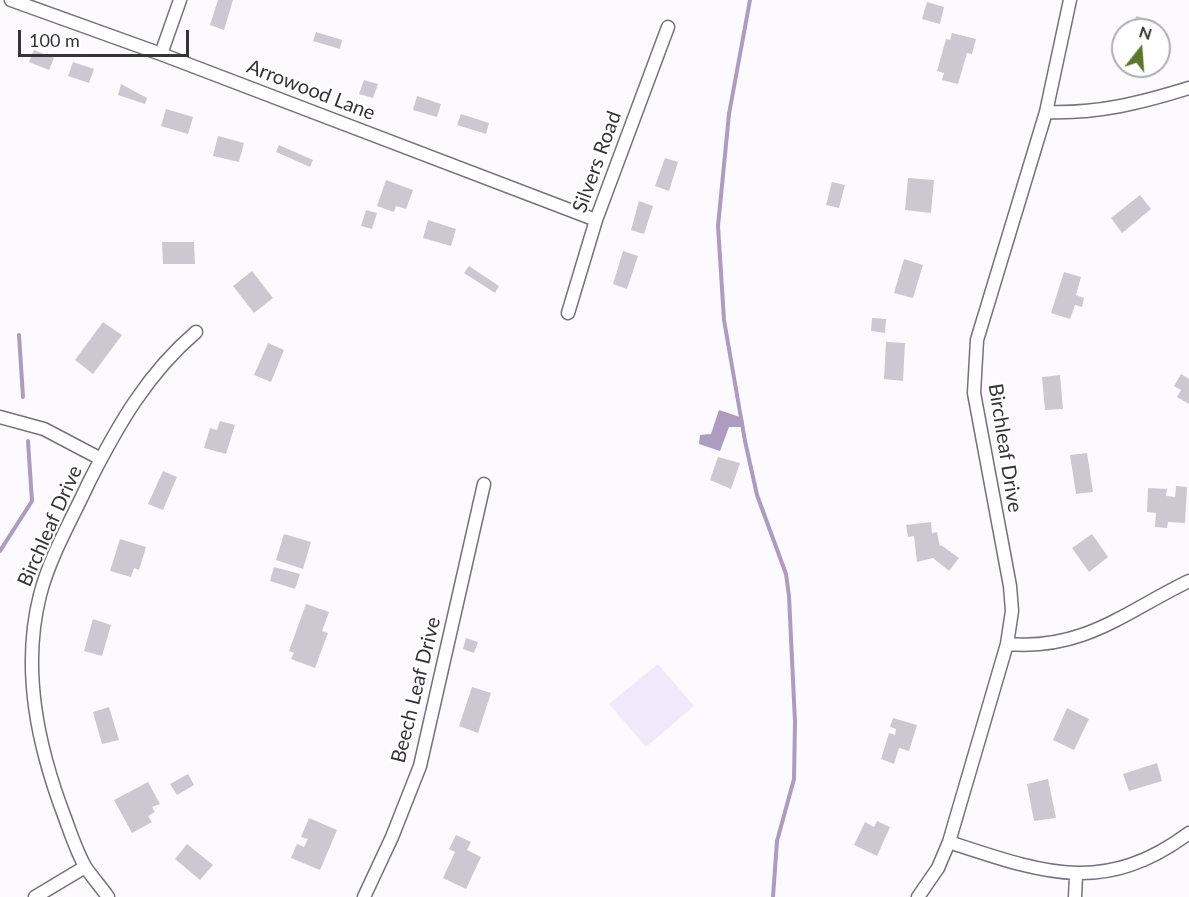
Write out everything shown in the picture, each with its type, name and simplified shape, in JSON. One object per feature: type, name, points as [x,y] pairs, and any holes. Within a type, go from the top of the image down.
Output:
[{"type":"street","name":"Arrowood Lane","points":[[12,0],[161,54],[596,220]]},
{"type":"street","points":[[161,54],[180,0]]},
{"type":"street","name":"Birchleaf Drive","points":[[918,897],[938,868],[949,842],[1007,644],[1012,611],[1010,586],[974,393],[974,369],[977,340],[984,310],[1046,112],[1070,0]]},
{"type":"street","name":"Silvers Road","points":[[568,313],[596,220],[668,27]]},
{"type":"street","points":[[1046,112],[1078,113],[1115,109],[1189,88]]},
{"type":"street","name":"Birchleaf Drive","points":[[108,897],[85,867],[57,796],[46,757],[33,700],[31,660],[36,612],[48,571],[124,415],[148,380],[196,332]]},
{"type":"street","points":[[0,417],[44,429],[101,459]]},
{"type":"street","name":"Beech Leaf Drive","points":[[364,897],[392,837],[420,766],[484,484]]},
{"type":"street","points":[[1007,644],[1046,645],[1079,638],[1189,581]]},
{"type":"street","points":[[949,842],[1033,869],[1076,876],[1109,872],[1139,863],[1156,856],[1189,833]]},
{"type":"street","points":[[35,897],[85,867]]},
{"type":"street","points":[[1075,897],[1076,876]]},
{"type":"shaded area","points":[[719,410],[743,418],[744,427],[729,427],[720,451],[699,444],[700,435],[711,434]]},
{"type":"shaded area","points":[[658,664],[694,706],[646,747],[609,704]]},
{"type":"building","points":[[218,0],[233,0],[224,30],[210,25]]},
{"type":"building","points":[[927,2],[944,7],[940,24],[922,19]]},
{"type":"building","points":[[316,32],[342,40],[340,49],[313,41]]},
{"type":"building","points":[[952,33],[976,39],[972,54],[967,53],[958,84],[942,80],[944,73],[937,71],[946,39],[950,40]]},
{"type":"building","points":[[34,50],[54,58],[49,70],[29,62]]},
{"type":"building","points":[[73,62],[94,69],[89,83],[68,76]]},
{"type":"building","points":[[364,80],[378,84],[373,98],[359,94]]},
{"type":"building","points":[[121,84],[147,98],[145,104],[118,95]]},
{"type":"building","points":[[417,96],[441,104],[437,117],[413,110]]},
{"type":"building","points":[[166,109],[193,117],[188,134],[161,126]]},
{"type":"building","points":[[461,114],[489,123],[486,134],[457,125]]},
{"type":"building","points":[[218,136],[244,143],[239,162],[213,156]]},
{"type":"building","points":[[279,145],[313,160],[310,167],[276,152]]},
{"type":"building","points":[[665,158],[678,162],[669,191],[655,186]]},
{"type":"building","points":[[908,178],[934,180],[931,213],[905,210]]},
{"type":"building","points":[[386,180],[413,190],[406,209],[396,206],[394,212],[377,206]]},
{"type":"building","points":[[832,182],[845,185],[839,208],[826,205]]},
{"type":"building","points":[[1140,195],[1151,209],[1122,233],[1111,218]]},
{"type":"building","points":[[639,201],[653,206],[644,234],[631,230]]},
{"type":"building","points":[[366,210],[377,213],[372,229],[361,226]]},
{"type":"building","points":[[428,220],[456,229],[451,246],[423,238]]},
{"type":"building","points":[[162,242],[194,242],[195,264],[163,264]]},
{"type":"building","points":[[623,251],[638,256],[627,289],[613,284]]},
{"type":"building","points":[[904,259],[923,265],[913,298],[894,293]]},
{"type":"building","points":[[469,266],[499,286],[495,293],[464,273]]},
{"type":"building","points":[[252,271],[273,298],[254,313],[233,286]]},
{"type":"building","points":[[1064,272],[1081,277],[1076,295],[1084,298],[1082,307],[1075,305],[1070,319],[1051,313]]},
{"type":"building","points":[[872,318],[886,319],[885,333],[871,331]]},
{"type":"building","points":[[103,322],[122,335],[93,374],[75,360]]},
{"type":"building","points":[[886,342],[905,343],[903,381],[884,379]]},
{"type":"building","points":[[268,343],[284,350],[271,382],[254,375]]},
{"type":"building","points":[[1181,374],[1189,379],[1189,404],[1177,397],[1181,390],[1174,386]]},
{"type":"building","points":[[1060,375],[1063,409],[1045,410],[1042,377]]},
{"type":"building","points":[[220,421],[235,425],[226,454],[204,448],[210,428],[217,430]]},
{"type":"building","points":[[1087,453],[1093,492],[1076,494],[1070,455]]},
{"type":"building","points":[[718,457],[740,463],[731,489],[710,480]]},
{"type":"building","points":[[163,471],[177,477],[163,510],[148,504]]},
{"type":"building","points":[[1176,486],[1187,487],[1185,523],[1168,522],[1167,528],[1155,527],[1156,513],[1147,512],[1148,488],[1167,489],[1166,496],[1175,497]]},
{"type":"building","points":[[931,522],[932,533],[937,532],[940,547],[941,545],[959,558],[949,571],[933,558],[917,562],[914,536],[908,537],[906,525]]},
{"type":"building","points":[[284,534],[311,542],[303,569],[276,560]]},
{"type":"building","points":[[1092,534],[1108,557],[1089,572],[1072,548]]},
{"type":"building","points":[[120,539],[146,547],[139,570],[134,568],[131,577],[110,571]]},
{"type":"building","points":[[274,567],[300,574],[295,589],[270,581]]},
{"type":"building","points":[[306,604],[329,612],[322,631],[328,633],[315,668],[291,659],[294,653],[289,651]]},
{"type":"building","points":[[93,619],[111,625],[102,656],[84,651]]},
{"type":"building","points":[[466,638],[478,642],[474,653],[463,649]]},
{"type":"building","points":[[472,687],[491,693],[478,733],[459,726]]},
{"type":"building","points":[[109,707],[119,740],[102,744],[93,712]]},
{"type":"building","points":[[1067,708],[1089,719],[1074,750],[1053,740]]},
{"type":"building","points":[[893,718],[917,725],[909,751],[899,748],[894,764],[881,759],[889,733],[895,735],[896,729],[890,727]]},
{"type":"building","points":[[1157,763],[1162,781],[1129,791],[1123,774]]},
{"type":"building","points":[[188,774],[194,785],[177,795],[170,784]]},
{"type":"building","points":[[1048,779],[1056,818],[1034,821],[1027,784]]},
{"type":"building","points":[[148,782],[160,804],[152,807],[155,812],[148,816],[152,822],[132,833],[114,800]]},
{"type":"building","points":[[309,818],[337,830],[320,870],[291,858],[297,844],[304,847],[308,839],[301,837]]},
{"type":"building","points":[[877,821],[890,827],[877,856],[854,845],[865,822],[874,827]]},
{"type":"building","points":[[456,835],[471,842],[467,850],[481,857],[466,889],[443,878],[455,852],[449,849]]},
{"type":"building","points":[[187,844],[213,865],[200,880],[175,859]]},
{"type":"waterway","points":[[750,0],[729,114],[718,226],[724,320],[745,441],[757,495],[786,574],[789,596],[795,722],[794,779],[777,841],[773,897]]},
{"type":"waterway","points":[[19,335],[23,397]]},
{"type":"waterway","points":[[0,551],[32,501],[28,441]]}]
